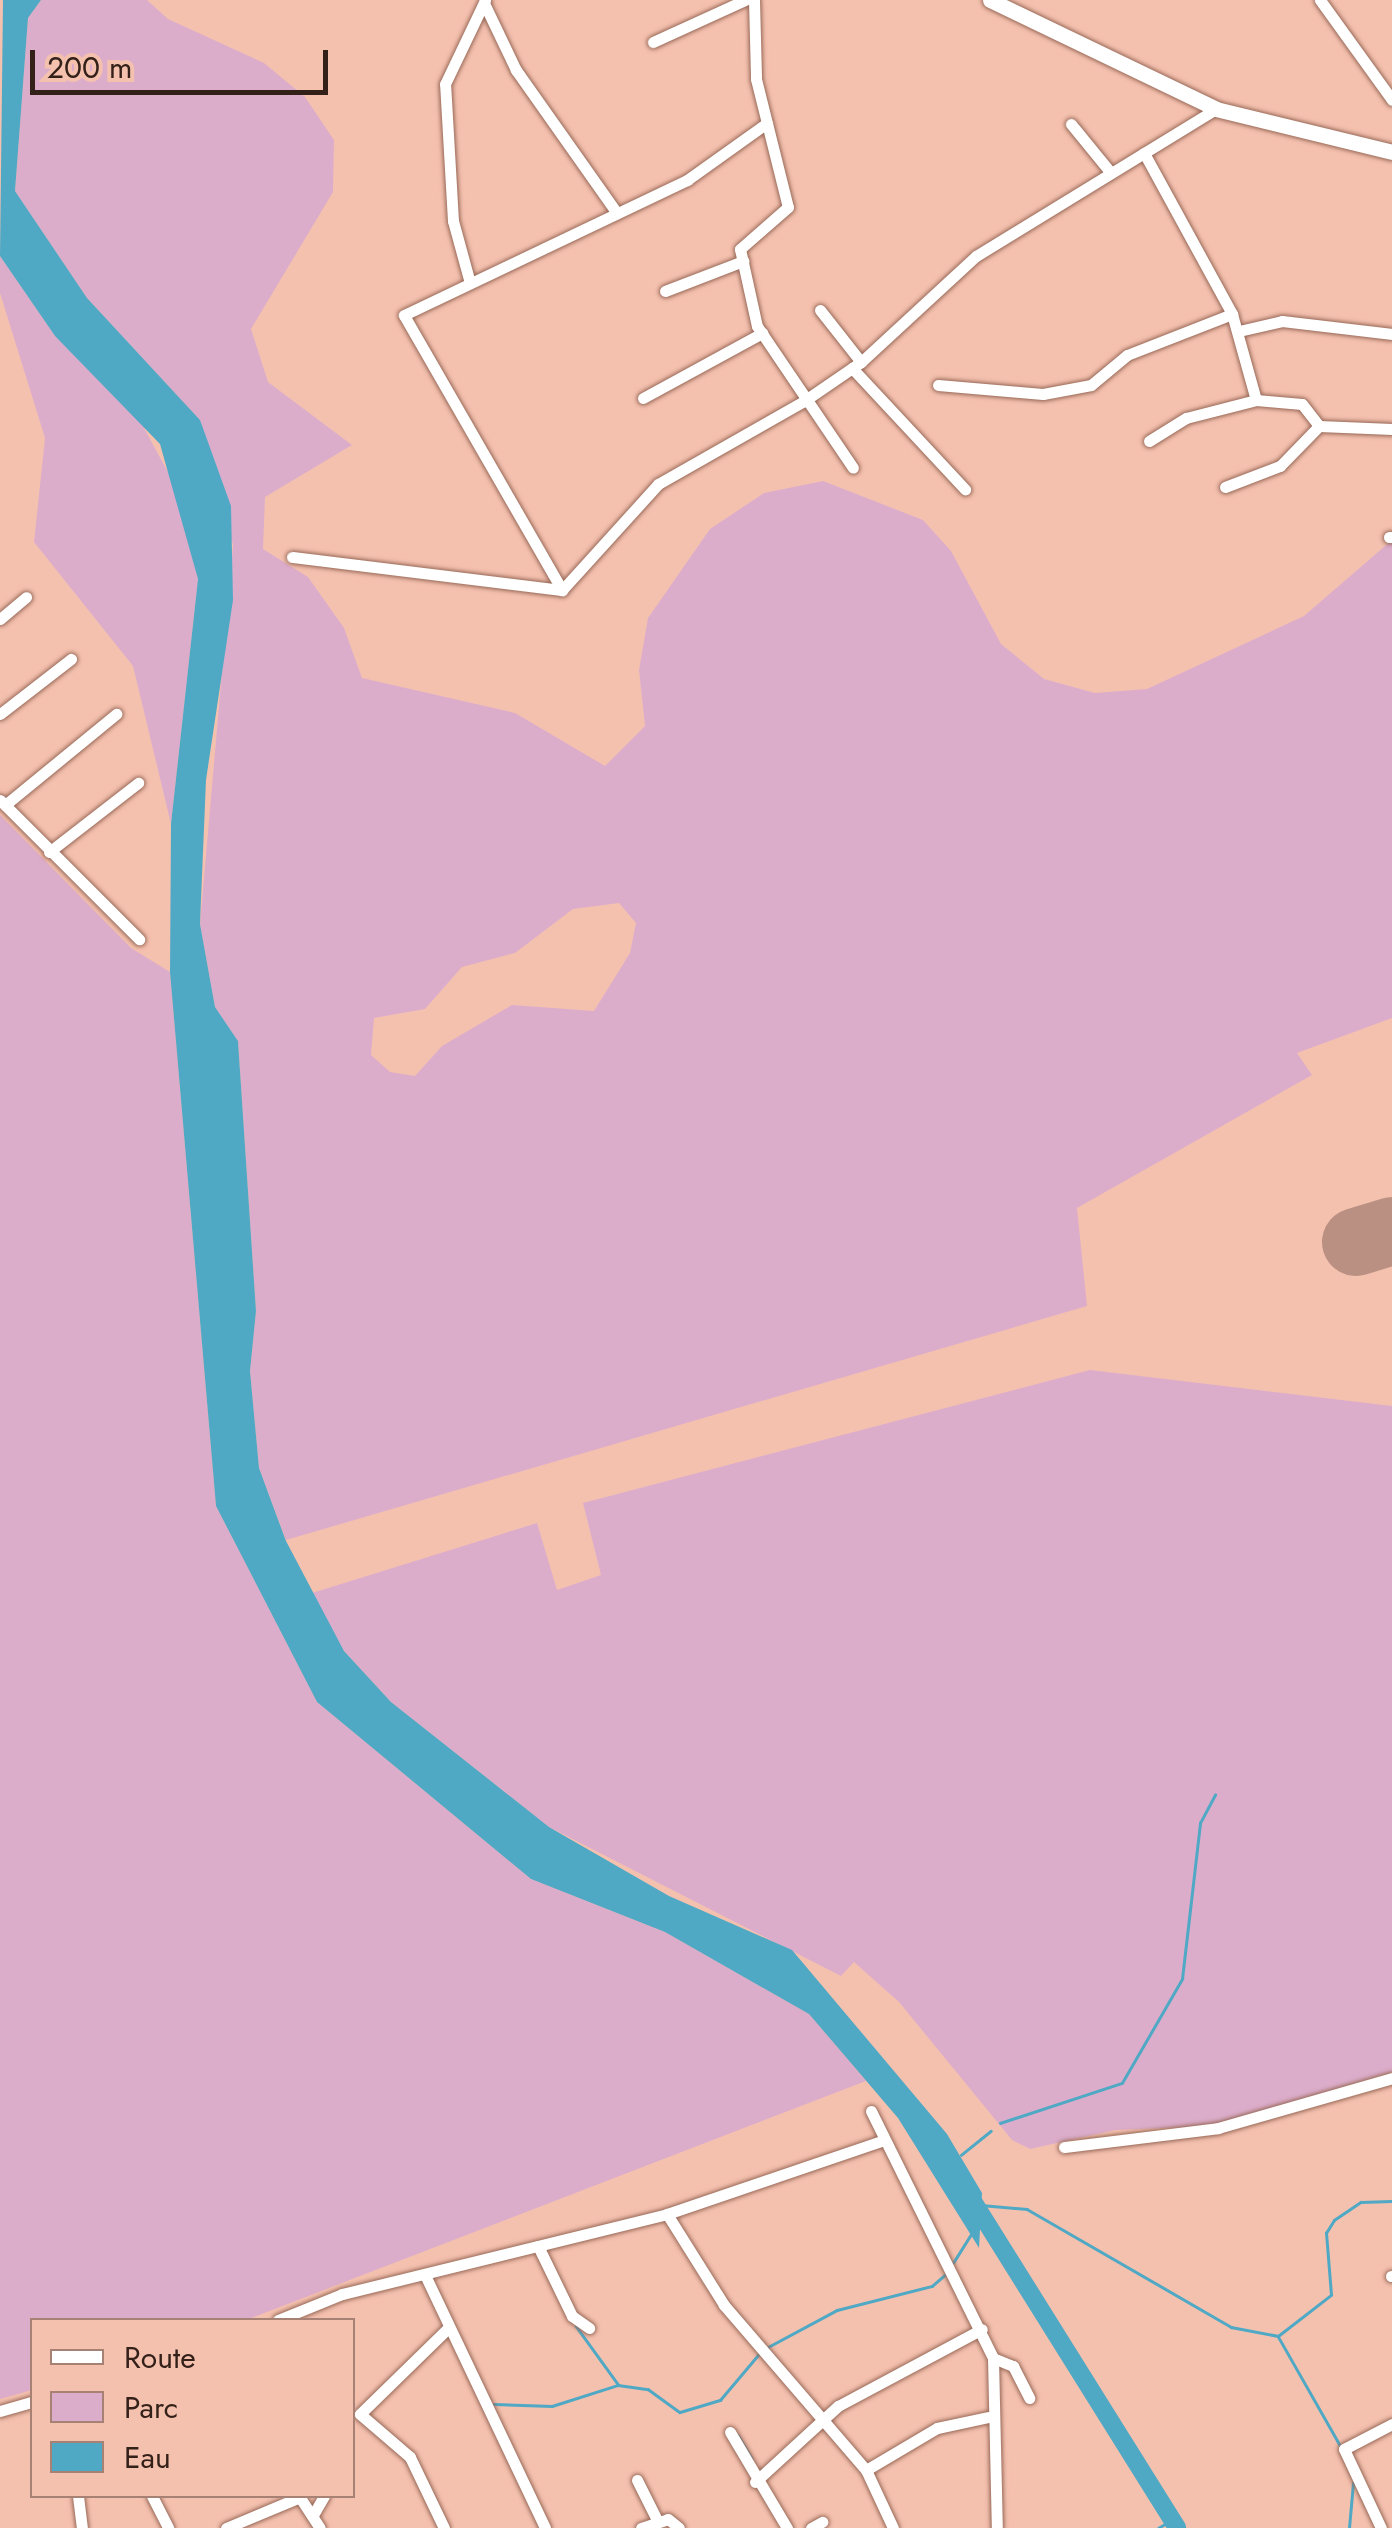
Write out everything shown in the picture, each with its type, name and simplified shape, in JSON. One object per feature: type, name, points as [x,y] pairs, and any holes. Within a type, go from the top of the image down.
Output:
[{"type":"main road","points":[[990,0],[1216,108],[1392,152]]},
{"type":"street","points":[[653,42],[745,0]]},
{"type":"street","points":[[754,0],[767,124],[788,207],[740,249],[762,333],[852,468]]},
{"type":"street","points":[[1320,0],[1385,85],[1392,100]]},
{"type":"street","points":[[485,1],[516,70],[617,213]]},
{"type":"street","points":[[470,284],[453,220],[445,84],[485,1]]},
{"type":"street","points":[[1385,85],[1392,72]]},
{"type":"street","points":[[562,590],[658,484],[804,401],[856,365],[976,256],[1216,108]]},
{"type":"street","points":[[562,590],[404,315],[686,180],[767,124]]},
{"type":"street","points":[[1071,124],[1112,173]]},
{"type":"street","points":[[1144,153],[1232,314],[1256,400]]},
{"type":"street","points":[[665,291],[743,261]]},
{"type":"street","points":[[820,310],[856,365],[965,489]]},
{"type":"street","points":[[938,385],[1042,394],[1091,385],[1127,356],[1232,314]]},
{"type":"street","points":[[1239,331],[1282,321],[1392,334]]},
{"type":"street","points":[[644,398],[762,333]]},
{"type":"street","points":[[1149,441],[1186,418],[1256,400],[1302,404],[1319,426]]},
{"type":"street","points":[[1225,487],[1280,466],[1319,426],[1392,429]]},
{"type":"street","points":[[292,557],[562,590]]},
{"type":"street","points":[[0,619],[26,597]]},
{"type":"street","points":[[0,714],[71,658]]},
{"type":"street","points":[[116,714],[2,802],[139,939]]},
{"type":"street","points":[[49,852],[138,783]]},
{"type":"street","points":[[1064,2147],[1218,2128],[1392,2078]]},
{"type":"street","points":[[872,2111],[881,2142],[982,2329],[993,2358],[988,2417],[997,2528]]},
{"type":"street","points":[[285,2318],[425,2275],[668,2214],[881,2142]]},
{"type":"street","points":[[668,2214],[724,2305],[866,2470],[892,2528]]},
{"type":"street","points":[[538,2246],[572,2316],[589,2328]]},
{"type":"street","points":[[425,2275],[545,2528]]},
{"type":"street","points":[[355,2424],[447,2328]]},
{"type":"street","points":[[755,2482],[823,2421],[982,2329]]},
{"type":"street","points":[[993,2358],[1012,2366],[1029,2398]]},
{"type":"street","points":[[0,2412],[30,2403]]},
{"type":"street","points":[[361,2416],[410,2457],[444,2528]]},
{"type":"street","points":[[866,2470],[936,2428],[988,2417]]},
{"type":"street","points":[[1381,2528],[1344,2450],[1392,2424]]},
{"type":"street","points":[[730,2432],[755,2482],[786,2528]]},
{"type":"street","points":[[637,2480],[657,2520],[679,2528]]},
{"type":"street","points":[[78,2498],[82,2528]]},
{"type":"street","points":[[153,2498],[168,2528]]},
{"type":"street","points":[[226,2528],[294,2498]]},
{"type":"street","points":[[300,2498],[320,2528]]},
{"type":"street","points":[[313,2515],[323,2498]]},
{"type":"street","points":[[641,2528],[657,2520]]},
{"type":"green space","points":[[41,0],[147,0],[168,19],[264,63],[305,97],[334,140],[333,192],[251,329],[268,382],[352,445],[265,497],[263,549],[308,577],[344,628],[362,678],[515,713],[605,766],[645,726],[639,670],[648,618],[710,529],[764,493],[823,481],[923,520],[951,551],[1001,644],[1044,679],[1095,693],[1147,689],[1304,616],[1392,540],[1392,1018],[1297,1053],[1312,1075],[1077,1208],[1087,1306],[286,1540],[259,1468],[250,1371],[256,1311],[238,1041],[215,1007],[200,924],[233,545],[200,420],[87,298],[15,191],[28,18]],"holes":[[[619,903],[636,923],[630,953],[594,1011],[512,1005],[442,1046],[415,1076],[390,1072],[371,1055],[374,1018],[425,1009],[462,967],[515,953],[573,909]]]},
{"type":"green space","points":[[0,256],[55,336],[132,406],[175,485],[198,579],[171,824],[133,666],[34,542],[45,438],[0,293]]},
{"type":"green space","points":[[0,815],[131,948],[170,972],[216,1506],[317,1702],[531,1879],[665,1932],[809,2014],[866,2081],[251,2318],[30,2318],[30,2391],[0,2399]]},
{"type":"green space","points":[[1090,1370],[1392,1406],[1392,2072],[1215,2126],[1115,2130],[1030,2149],[1012,2140],[899,2002],[854,1962],[841,1976],[549,1827],[391,1702],[344,1651],[312,1593],[537,1523],[557,1590],[601,1575],[583,1503]]},
{"type":"water","points":[[3,0],[41,0],[28,18],[15,191],[87,298],[200,420],[231,506],[233,600],[206,780],[200,924],[215,1007],[238,1041],[256,1311],[250,1371],[259,1468],[286,1541],[344,1651],[391,1702],[549,1827],[669,1896],[792,1950],[947,2134],[982,2193],[979,2248],[898,2118],[809,2014],[665,1932],[531,1879],[317,1702],[216,1506],[170,972],[171,824],[198,579],[160,444],[55,336],[0,256]]},
{"type":"waterway","points":[[1000,2123],[1122,2083],[1182,1979],[1200,1823],[1215,1795]]},
{"type":"waterway","points":[[961,2155],[991,2131]]},
{"type":"waterway","points":[[971,2198],[1177,2528]]},
{"type":"waterway","points":[[981,2205],[1027,2209],[1231,2327],[1278,2336],[1331,2295],[1326,2233],[1334,2220],[1361,2202],[1392,2201]]},
{"type":"waterway","points":[[953,2263],[972,2232]]},
{"type":"waterway","points":[[768,2347],[837,2310],[932,2286],[946,2274]]},
{"type":"waterway","points":[[576,2326],[618,2384]]},
{"type":"waterway","points":[[1278,2336],[1341,2447]]},
{"type":"waterway","points":[[494,2404],[552,2406],[618,2385],[648,2389],[680,2412],[720,2400],[758,2355]]},
{"type":"waterway","points":[[738,2435],[752,2458]]},
{"type":"waterway","points":[[1349,2528],[1353,2483]]},
{"type":"waterway","points":[[1158,2528],[1172,2520]]},
{"type":"runway","points":[[1356,1242],[1392,1231]]}]
